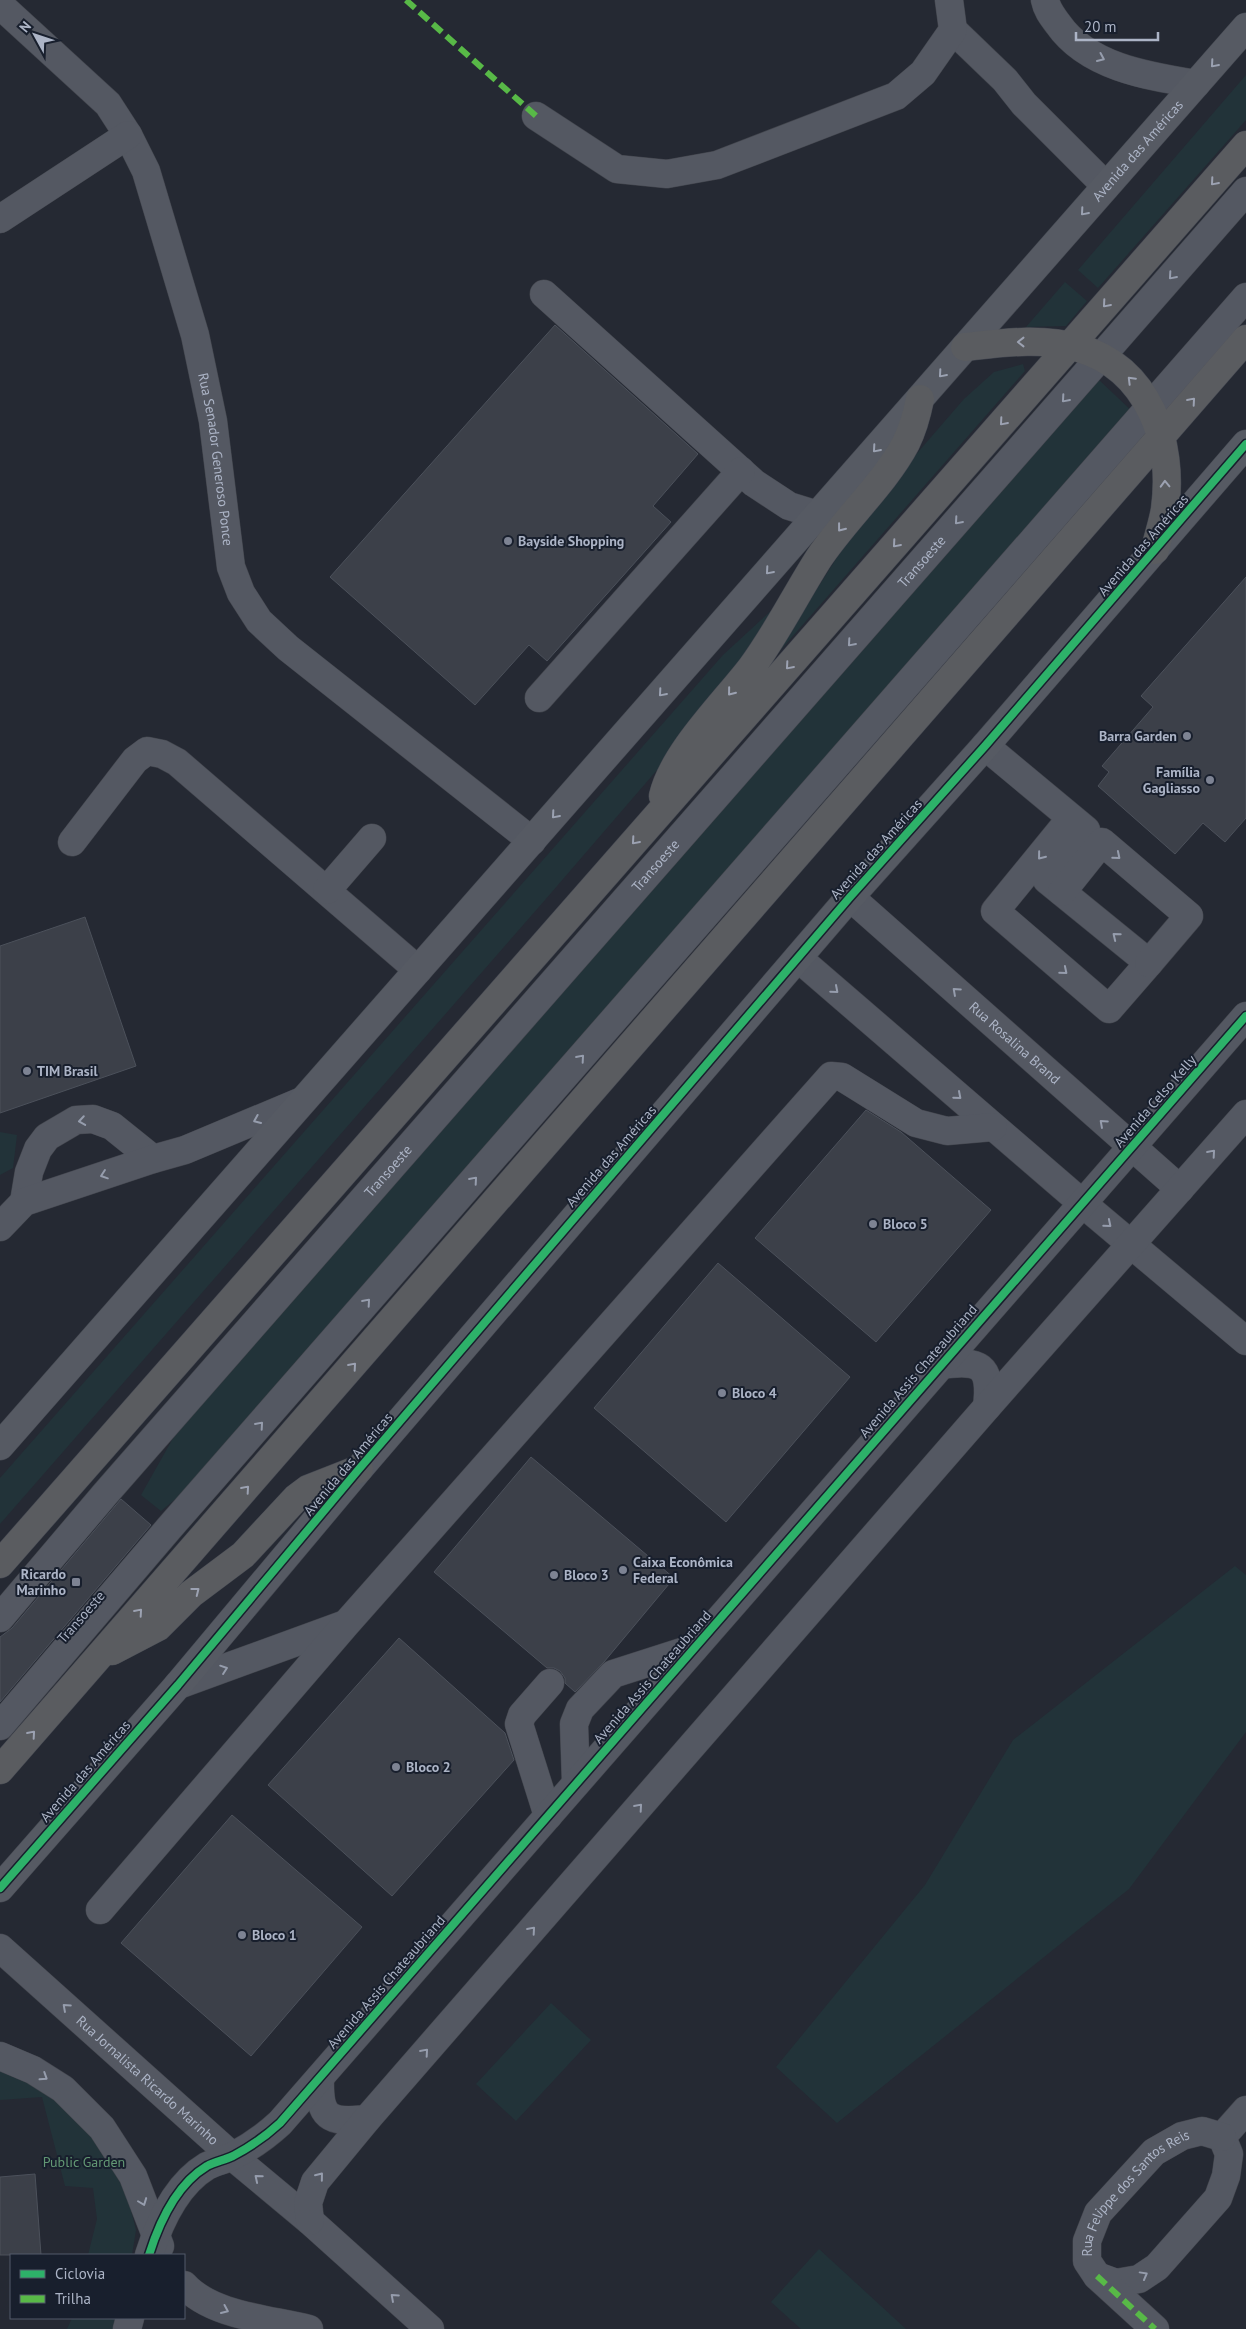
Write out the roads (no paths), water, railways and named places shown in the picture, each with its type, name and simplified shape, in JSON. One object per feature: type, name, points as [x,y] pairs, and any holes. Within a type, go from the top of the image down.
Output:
[{"type":"highway","points":[[0,1564],[1246,145]]},
{"type":"highway","points":[[0,1770],[1246,339]]},
{"type":"highway","points":[[965,347],[1016,342],[1070,346],[1101,357],[1131,379],[1143,393],[1151,407],[1161,438],[1166,488],[1165,509],[1155,550]]},
{"type":"highway","points":[[658,815],[665,785],[697,734],[752,666],[791,607],[818,559],[906,443],[916,418],[920,399]]},
{"type":"highway","points":[[100,1657],[158,1627],[191,1594],[243,1555],[296,1498],[308,1489],[359,1469]]},
{"type":"main road","name":"Avenida das Américas","points":[[0,1446],[1246,27]]},
{"type":"main road","name":"Avenida das Américas","points":[[0,1888],[178,1685],[359,1469],[850,897],[985,746],[1246,444]]},
{"type":"street","points":[[949,0],[953,30],[1005,80],[1024,104],[1106,186]]},
{"type":"street","points":[[1045,0],[1046,8],[1068,37],[1096,56],[1145,75],[1196,84]]},
{"type":"street","name":"Rua Senador Generoso Ponce","points":[[0,5],[108,104],[128,134],[146,171],[195,335],[213,421],[231,567],[241,593],[259,621],[288,648],[532,841]]},
{"type":"street","points":[[536,116],[616,170],[667,174],[717,165],[896,96],[923,73],[953,30]]},
{"type":"street","points":[[0,219],[128,134]]},
{"type":"street","name":"Transoeste","points":[[0,1618],[106,1493],[1246,191]]},
{"type":"street","name":"Transoeste","points":[[1204,239],[1230,226],[1246,209]]},
{"type":"street","points":[[544,294],[754,483],[789,506],[818,515]]},
{"type":"street","name":"Transoeste","points":[[3,1723],[10,1700],[148,1538],[170,1527],[1246,297]]},
{"type":"street","points":[[539,698],[741,472]]},
{"type":"street","points":[[985,746],[1086,830],[1047,880],[1149,963]]},
{"type":"street","points":[[72,842],[135,760],[147,751],[162,754],[177,762],[418,970]]},
{"type":"street","points":[[1062,892],[1102,842],[1188,916],[1109,1009],[995,911],[1071,818]]},
{"type":"street","points":[[327,890],[372,838]]},
{"type":"street","name":"Rua Rosalina Brand","points":[[850,897],[1180,1189]]},
{"type":"street","points":[[798,958],[1082,1203],[1246,1340]]},
{"type":"street","name":"Avenida Celso Kelly","points":[[1082,1203],[1246,1016]]},
{"type":"street","points":[[100,1910],[346,1624],[831,1076],[842,1077],[916,1123],[947,1131],[993,1127]]},
{"type":"street","points":[[10,1212],[153,1159],[185,1150],[302,1101]]},
{"type":"street","points":[[310,2221],[308,2203],[315,2182],[367,2119],[1246,1114]]},
{"type":"street","points":[[10,1212],[38,1149],[47,1137],[76,1120],[93,1119],[112,1126],[153,1159]]},
{"type":"street","name":"Avenida Assis Chateaubriand","points":[[156,2248],[171,2205],[186,2184],[207,2167],[232,2156],[264,2137],[280,2123],[1082,1203]]},
{"type":"street","points":[[940,1365],[967,1362],[982,1369],[990,1385],[988,1407]]},
{"type":"street","name":"Transoeste","points":[[0,1629],[96,1517],[106,1493]]},
{"type":"street","points":[[178,1685],[346,1624]]},
{"type":"street","points":[[576,1783],[574,1724],[580,1709],[613,1674],[694,1648]]},
{"type":"street","points":[[548,1816],[519,1730],[520,1720],[559,1686]]},
{"type":"street","name":"Rua Jornalista Ricardo Marinho","points":[[0,1948],[232,2156],[310,2221],[430,2329]]},
{"type":"street","points":[[0,2056],[33,2070],[63,2089],[102,2128],[133,2176],[156,2248]]},
{"type":"street","points":[[320,2078],[319,2100],[329,2116],[343,2122],[367,2119]]},
{"type":"street","name":"Rua Felippe dos Santos Reis","points":[[1222,2137],[1246,2110]]},
{"type":"street","name":"Rua Felippe dos Santos Reis","points":[[1202,2131],[1222,2137],[1229,2154],[1226,2176],[1218,2198],[1157,2267],[1139,2279],[1116,2283],[1097,2276],[1087,2261],[1087,2241],[1098,2213],[1154,2152],[1182,2136],[1202,2131]]},
{"type":"street","points":[[1097,2276],[1155,2329]]},
{"type":"street","points":[[185,2286],[204,2300],[263,2324],[309,2329]]},
{"type":"place","name":"Bayside Shopping","points":[[508,541]]},
{"type":"place","name":"Barra Garden","points":[[1187,736]]},
{"type":"place","name":"Família Gagliasso","points":[[1210,780]]},
{"type":"place","name":"TIM Brasil","points":[[27,1071]]},
{"type":"place","name":"Bloco 5","points":[[873,1224]]},
{"type":"place","name":"Bloco 4","points":[[722,1393]]},
{"type":"place","name":"Caixa Econômica Federal","points":[[623,1570]]},
{"type":"place","name":"Bloco 3","points":[[554,1575]]},
{"type":"place","name":"Ricardo Marinho","points":[[76,1582]]},
{"type":"place","name":"Bloco 2","points":[[396,1767]]},
{"type":"place","name":"Bloco 1","points":[[242,1935]]},
{"type":"park label","name":"Public Garden","points":[[84,2162]]}]
